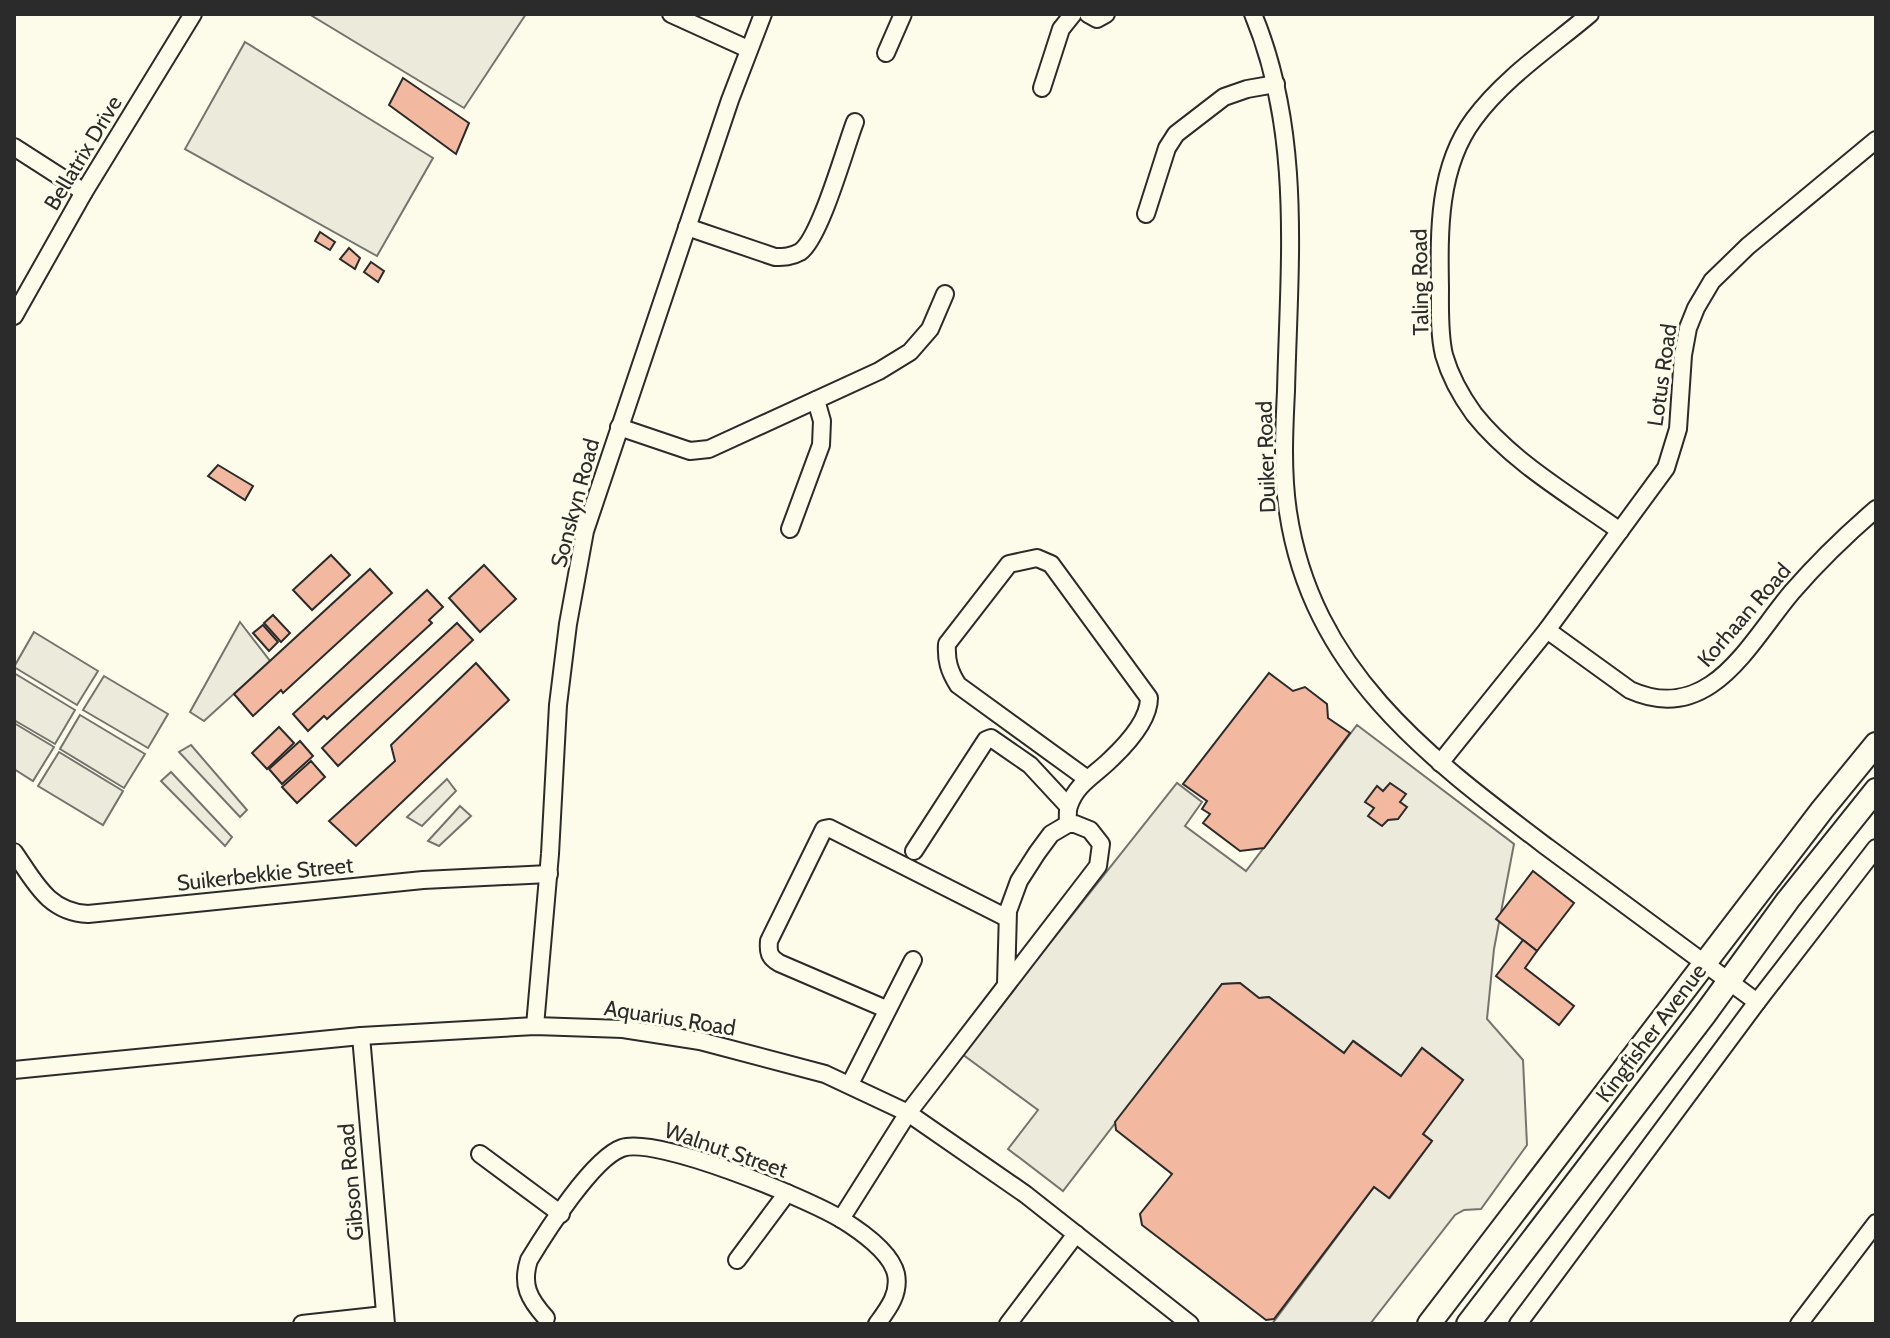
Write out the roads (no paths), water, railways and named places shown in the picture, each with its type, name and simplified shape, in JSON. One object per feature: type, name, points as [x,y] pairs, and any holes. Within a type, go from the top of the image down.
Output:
[{"type":"street","name":"Bellatrix Drive","points":[[14,316],[84,192],[193,14]]},
{"type":"street","points":[[671,14],[748,49]]},
{"type":"street","name":"Sonskyn Road","points":[[535,1026],[549,874],[558,705],[568,624],[585,531],[748,49],[763,14]]},
{"type":"street","points":[[886,53],[903,14]]},
{"type":"street","points":[[1042,88],[1061,29],[1073,14]]},
{"type":"street","points":[[1088,14],[1097,19],[1106,14]]},
{"type":"street","name":"Duiker Road","points":[[1253,14],[1276,84],[1287,152],[1291,223],[1284,453],[1288,512],[1298,556],[1325,624],[1374,699],[1409,736],[1469,788],[1757,1002]]},
{"type":"street","name":"Taling Road","points":[[1590,14],[1505,86],[1472,121],[1461,139],[1442,206],[1440,320],[1444,354],[1454,382],[1484,425],[1531,466],[1620,531]]},
{"type":"street","points":[[1146,214],[1167,148],[1176,134],[1224,97],[1276,84]]},
{"type":"street","points":[[687,227],[775,257],[801,252],[817,228],[855,122]]},
{"type":"street","name":"Lotus Road","points":[[1440,763],[1547,630],[1657,483],[1672,452],[1678,429],[1688,328],[1703,294],[1726,265],[1876,140]]},
{"type":"street","points":[[14,147],[84,192]]},
{"type":"street","points":[[619,427],[697,452],[709,449],[879,371],[910,352],[930,329],[945,294]]},
{"type":"street","points":[[790,529],[821,445],[822,421],[816,400]]},
{"type":"street","name":"Korhaan Road","points":[[1547,630],[1630,690],[1645,697],[1665,700],[1696,694],[1723,677],[1793,591],[1876,509]]},
{"type":"street","points":[[1068,824],[1068,806],[1086,778],[1110,761],[1136,730],[1149,708],[1149,698],[1051,564],[1037,558],[1009,564],[947,644],[946,658],[951,675],[958,685],[1086,778]]},
{"type":"street","points":[[914,851],[986,740],[991,738],[1030,765],[1068,806]]},
{"type":"street","name":"Kingfisher Avenue","points":[[1429,1324],[1704,963],[1876,744]]},
{"type":"street","name":"Kingfisher Avenue","points":[[1468,1324],[1730,981],[1788,900],[1876,790]]},
{"type":"street","points":[[841,1219],[908,1113],[1092,875],[1101,858],[1101,844],[1095,834],[1083,827],[1068,824],[1051,834],[1019,881],[1007,918],[1006,984]]},
{"type":"street","points":[[886,1009],[779,963],[771,958],[768,951],[769,941],[824,829],[829,828],[1007,918]]},
{"type":"street","points":[[1518,1324],[1757,1002],[1876,848]]},
{"type":"street","name":"Suikerbekkie Street","points":[[14,852],[47,898],[62,909],[88,914],[423,880],[549,874]]},
{"type":"street","points":[[850,1084],[913,960]]},
{"type":"street","name":"Aquarius Road","points":[[14,1070],[361,1036],[535,1026],[623,1029],[700,1041],[825,1074],[908,1113],[961,1148],[1076,1234],[1190,1324]]},
{"type":"street","name":"Gibson Road","points":[[361,1036],[385,1320]]},
{"type":"street","name":"Walnut Street","points":[[546,1318],[528,1296],[526,1270],[536,1249],[598,1165],[613,1152],[645,1145],[723,1168],[787,1193],[841,1219],[887,1257],[896,1276],[894,1299],[877,1324]]},
{"type":"street","points":[[480,1154],[561,1214]]},
{"type":"street","points":[[737,1260],[787,1193]]},
{"type":"street","points":[[1799,1324],[1876,1223]]},
{"type":"street","points":[[1008,1324],[1076,1234]]},
{"type":"street","points":[[302,1324],[385,1320]]}]
